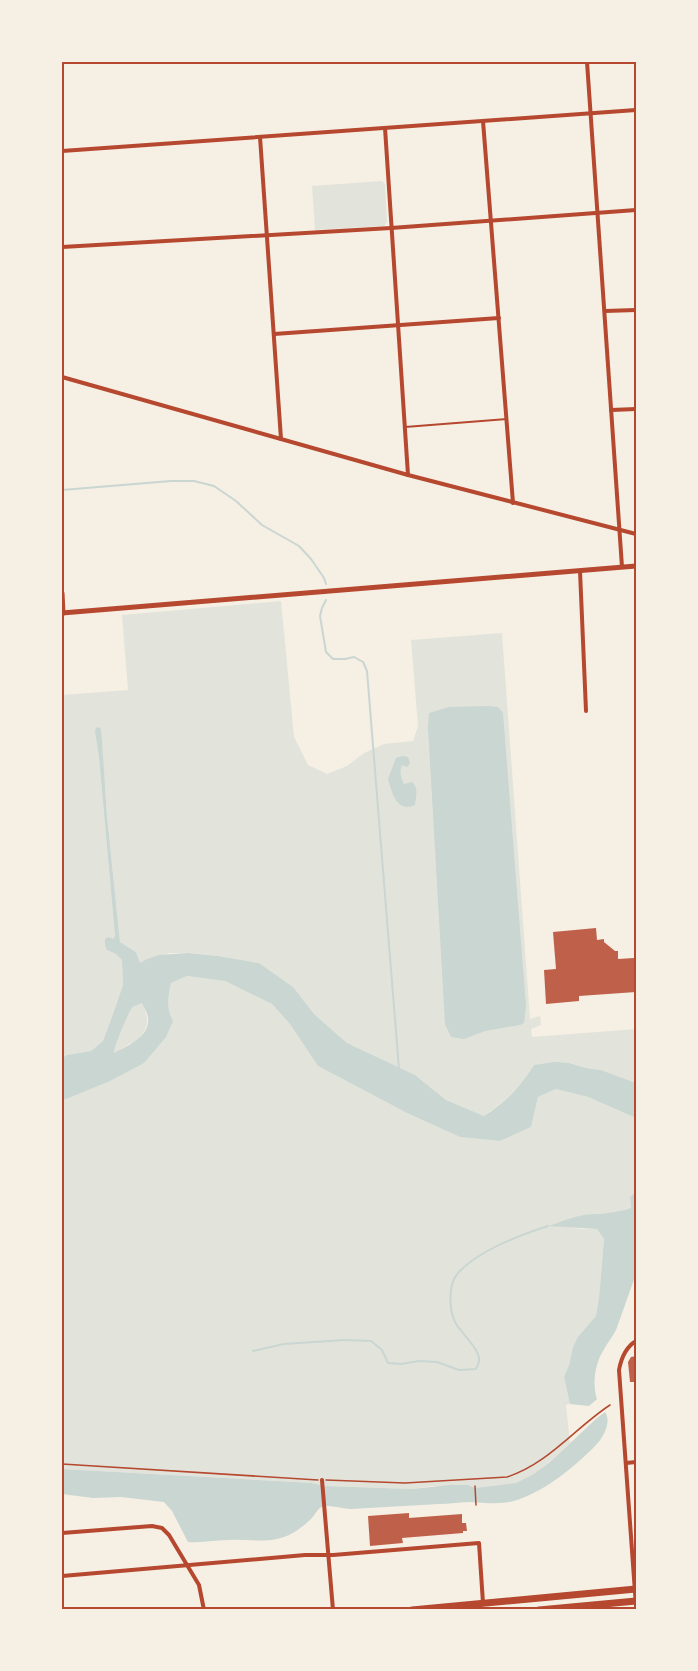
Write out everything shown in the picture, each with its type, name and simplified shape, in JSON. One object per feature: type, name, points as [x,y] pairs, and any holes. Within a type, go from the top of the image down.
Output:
[{"type":"main road","points":[[412,1610],[636,1589]]},
{"type":"main road","points":[[539,1610],[636,1601]]},
{"type":"street","points":[[587,62],[622,567]]},
{"type":"street","points":[[62,151],[636,110]]},
{"type":"street","points":[[483,121],[513,503]]},
{"type":"street","points":[[386,128],[408,475]]},
{"type":"street","points":[[260,137],[281,440]]},
{"type":"street","points":[[62,247],[267,236],[636,210]]},
{"type":"street","points":[[605,311],[636,310]]},
{"type":"street","points":[[274,334],[499,318]]},
{"type":"street","points":[[62,377],[408,475],[636,534]]},
{"type":"street","points":[[611,410],[636,409]]},
{"type":"street","points":[[62,593],[62,613],[636,566]]},
{"type":"street","points":[[580,571],[586,711]]},
{"type":"street","points":[[636,1341],[628,1347],[619,1370],[636,1606]]},
{"type":"street","points":[[626,1462],[636,1462]]},
{"type":"street","points":[[323,1482],[333,1610]]},
{"type":"street","points":[[62,1533],[158,1526],[162,1528],[169,1535],[200,1585],[204,1610]]},
{"type":"street","points":[[62,1576],[305,1555],[479,1544],[483,1603]]},
{"type":"lane","points":[[405,428],[507,419]]},
{"type":"path","points":[[62,1464],[323,1482],[405,1483],[507,1477],[517,1474],[552,1453],[594,1415],[610,1405]]},
{"type":"path","points":[[475,1486],[476,1505]]},
{"type":"shaded area","points":[[382,181],[385,184],[387,222],[384,226],[315,230],[312,186]]},
{"type":"shaded area","points":[[281,601],[294,737],[308,765],[327,774],[347,766],[364,753],[384,744],[413,741],[418,726],[411,640],[502,633],[530,1019],[540,1016],[541,1025],[531,1029],[532,1037],[636,1029],[636,1083],[601,1070],[569,1063],[534,1065],[512,1093],[484,1116],[446,1100],[415,1075],[347,1043],[314,1014],[293,987],[259,963],[218,956],[170,953],[140,964],[136,952],[120,942],[101,729],[95,731],[115,936],[107,950],[122,960],[123,985],[103,1041],[91,1051],[62,1058],[62,695],[128,690],[122,615]]},
{"type":"shaded area","points":[[449,707],[498,707],[503,713],[526,1006],[524,1023],[485,1031],[464,1039],[451,1037],[445,1024],[429,713]]},
{"type":"shaded area","points":[[96,728],[101,729],[120,942],[136,952],[140,963],[159,955],[188,953],[259,963],[293,987],[314,1014],[347,1043],[415,1075],[446,1100],[484,1116],[512,1094],[534,1065],[555,1062],[601,1070],[636,1083],[636,1118],[588,1097],[556,1089],[538,1097],[531,1127],[500,1141],[460,1137],[407,1113],[318,1066],[290,1024],[272,1004],[225,981],[187,976],[171,983],[168,1002],[173,1021],[166,1037],[144,1063],[110,1081],[62,1099],[62,1058],[91,1051],[103,1041],[123,985],[122,960],[107,950],[105,945],[105,939],[108,937],[113,939],[115,936]],"holes":[[[142,1003],[148,1017],[146,1030],[137,1040],[114,1053],[131,1010]]]},
{"type":"shaded area","points":[[408,757],[410,763],[407,767],[402,765],[402,779],[404,784],[412,782],[416,790],[415,805],[409,807],[396,800],[388,779],[396,758]]},
{"type":"shaded area","points":[[187,976],[225,981],[272,1004],[290,1024],[318,1066],[407,1113],[460,1137],[500,1141],[531,1127],[538,1097],[556,1089],[588,1097],[636,1118],[636,1191],[630,1197],[631,1208],[616,1213],[582,1216],[550,1225],[597,1229],[604,1239],[596,1316],[573,1347],[564,1377],[570,1404],[566,1405],[570,1443],[549,1463],[517,1483],[475,1488],[433,1486],[412,1489],[324,1486],[312,1483],[62,1469],[62,1099],[66,1099],[173,1021],[168,1002],[171,983]]},
{"type":"shaded area","points":[[139,1003],[143,1003],[145,1010],[146,1028],[135,1043],[129,1044],[114,1054],[126,1018]]},
{"type":"shaded area","points":[[636,1191],[636,1274],[616,1330],[598,1362],[595,1375],[597,1399],[589,1406],[570,1404],[564,1377],[578,1337],[596,1316],[604,1239],[597,1229],[548,1226],[580,1216],[631,1208],[630,1197]]},
{"type":"shaded area","points":[[605,1412],[607,1425],[596,1445],[559,1477],[528,1496],[500,1503],[467,1502],[351,1509],[324,1506],[298,1530],[282,1538],[188,1542],[172,1511],[164,1502],[62,1494],[62,1469],[312,1483],[324,1486],[412,1489],[450,1485],[468,1485],[475,1488],[516,1483],[549,1463]]},
{"type":"building","points":[[596,928],[597,940],[604,939],[604,942],[618,951],[618,959],[634,958],[636,992],[579,996],[579,1001],[546,1004],[544,970],[556,969],[553,932]]},
{"type":"building","points":[[636,1356],[636,1382],[630,1382],[628,1362],[631,1357]]},
{"type":"building","points":[[409,1513],[409,1518],[462,1514],[462,1523],[466,1523],[467,1531],[402,1538],[403,1543],[370,1546],[368,1516]]},
{"type":"waterway","points":[[62,490],[171,481],[194,481],[214,486],[236,501],[262,525],[299,546],[311,559],[326,584]]},
{"type":"waterway","points":[[326,600],[320,616],[326,652],[333,659],[354,657],[363,662],[367,671],[399,1069]]},
{"type":"waterway","points":[[253,1351],[284,1344],[344,1340],[371,1341],[382,1350],[388,1363],[437,1362],[459,1370],[476,1369],[478,1356],[455,1322],[450,1297],[452,1283],[466,1265],[488,1251],[512,1239],[548,1226]]}]
